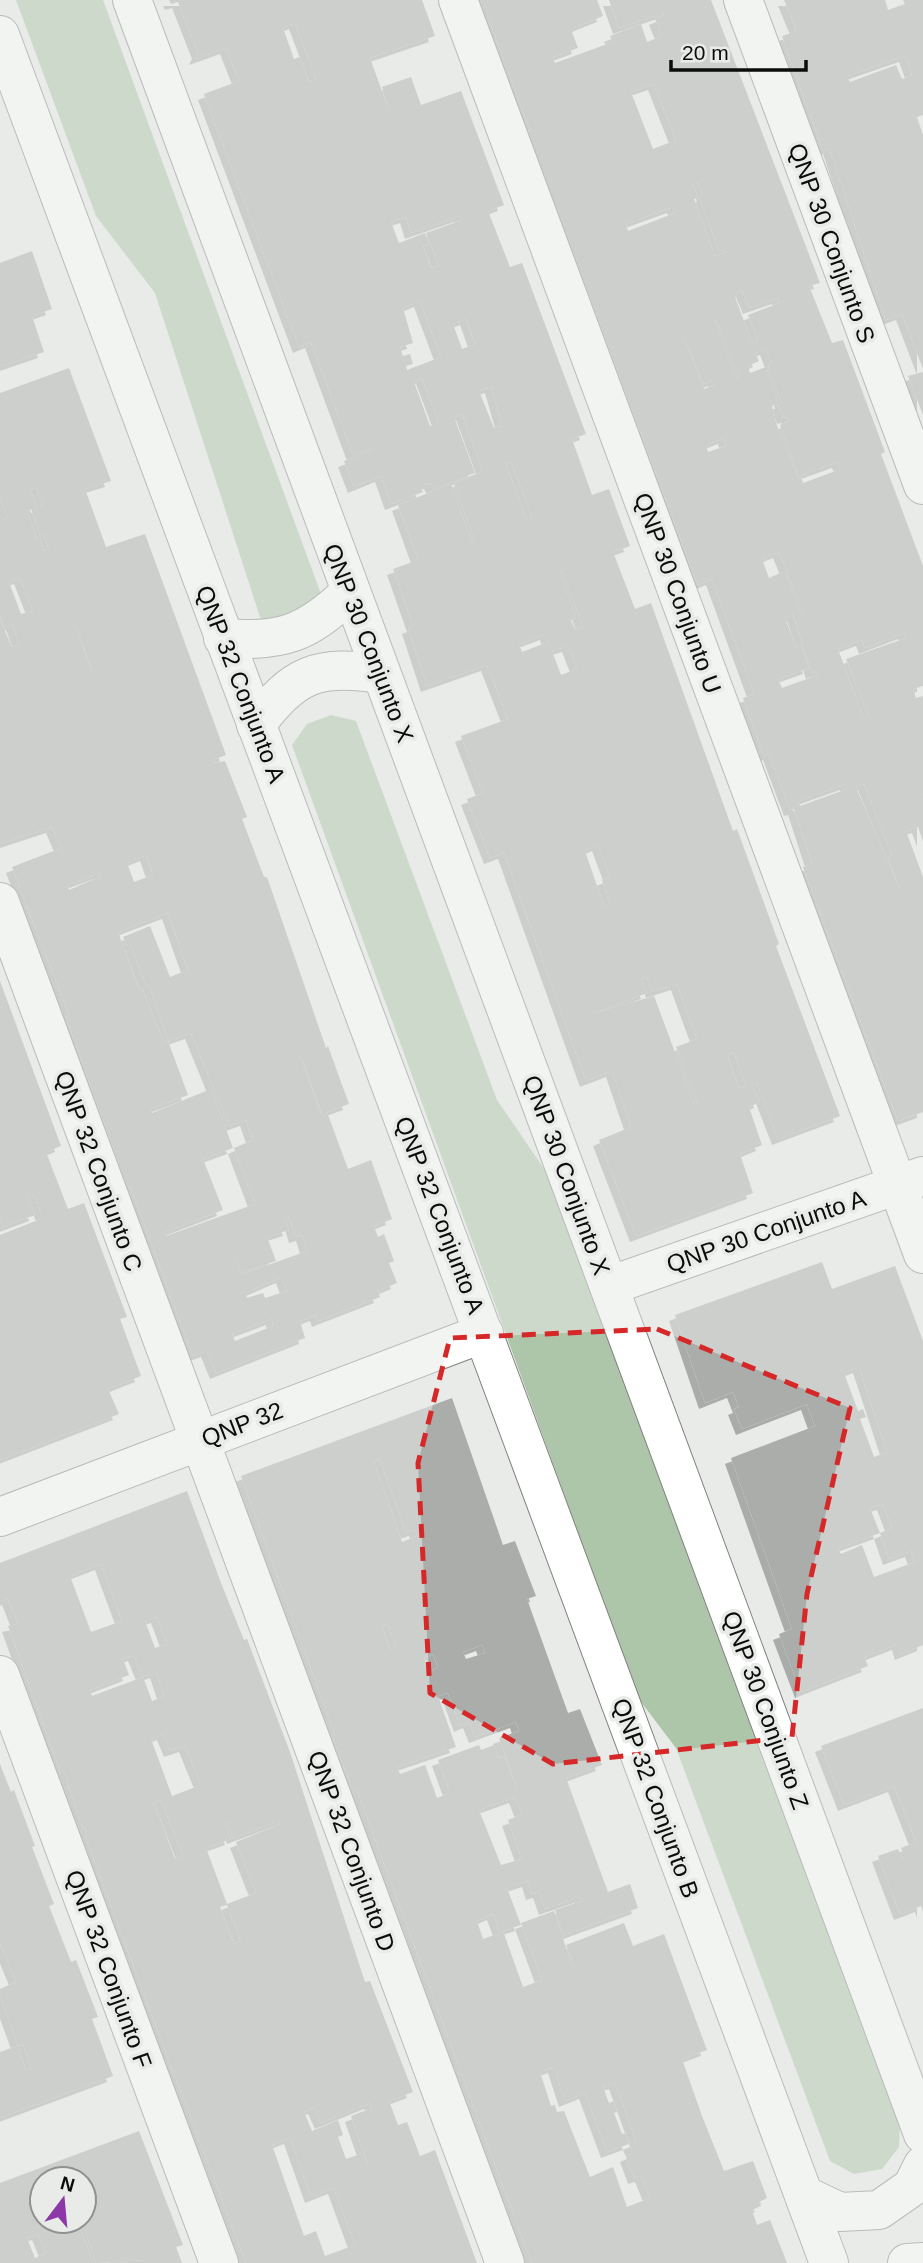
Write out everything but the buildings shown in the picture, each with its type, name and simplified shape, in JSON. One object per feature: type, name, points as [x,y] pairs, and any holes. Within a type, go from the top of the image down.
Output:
[{"type":"street","name":"QNP 30 Conjunto X","points":[[132,0],[609,1286]]},
{"type":"street","name":"QNP 30 Conjunto U","points":[[458,0],[910,1181],[923,1254]]},
{"type":"street","name":"QNP 30 Conjunto S","points":[[743,0],[923,485]]},
{"type":"street","name":"QNP 32 Conjunto A","points":[[0,35],[484,1333]]},
{"type":"street","points":[[223,638],[258,641],[293,634],[324,617],[350,592]]},
{"type":"street","points":[[257,725],[278,696],[308,676],[344,668],[380,674]]},
{"type":"street","name":"QNP 32 Conjunto C","points":[[0,902],[199,1440]]},
{"type":"street","name":"QNP 30 Conjunto A","points":[[609,1286],[910,1181]]},
{"type":"street","name":"QNP 30 Conjunto Z","points":[[609,1286],[923,2134]]},
{"type":"street","name":"QNP 32","points":[[0,1517],[484,1333]]},
{"type":"street","name":"QNP 32 Conjunto B","points":[[484,1333],[829,2263]]},
{"type":"street","name":"QNP 32 Conjunto D","points":[[199,1440],[505,2263]]},
{"type":"street","name":"QNP 32 Conjunto F","points":[[0,1675],[219,2263]]},
{"type":"street","points":[[804,2195],[840,2213],[879,2210],[912,2187],[923,2165]]},
{"type":"street","points":[[906,2263],[923,2262]]},
{"type":"highlighted area","points":[[657,1329],[850,1408],[807,1594],[792,1737],[553,1764],[430,1693],[418,1463],[450,1338]]},
{"type":"green space","points":[[16,0],[103,0],[321,594],[318,605],[269,623],[260,617],[155,293],[96,216]]},
{"type":"green space","points":[[331,715],[356,721],[497,1100],[547,1173],[900,2119],[899,2147],[882,2169],[854,2174],[830,2161],[676,1748],[638,1698],[292,745],[307,724]]}]
